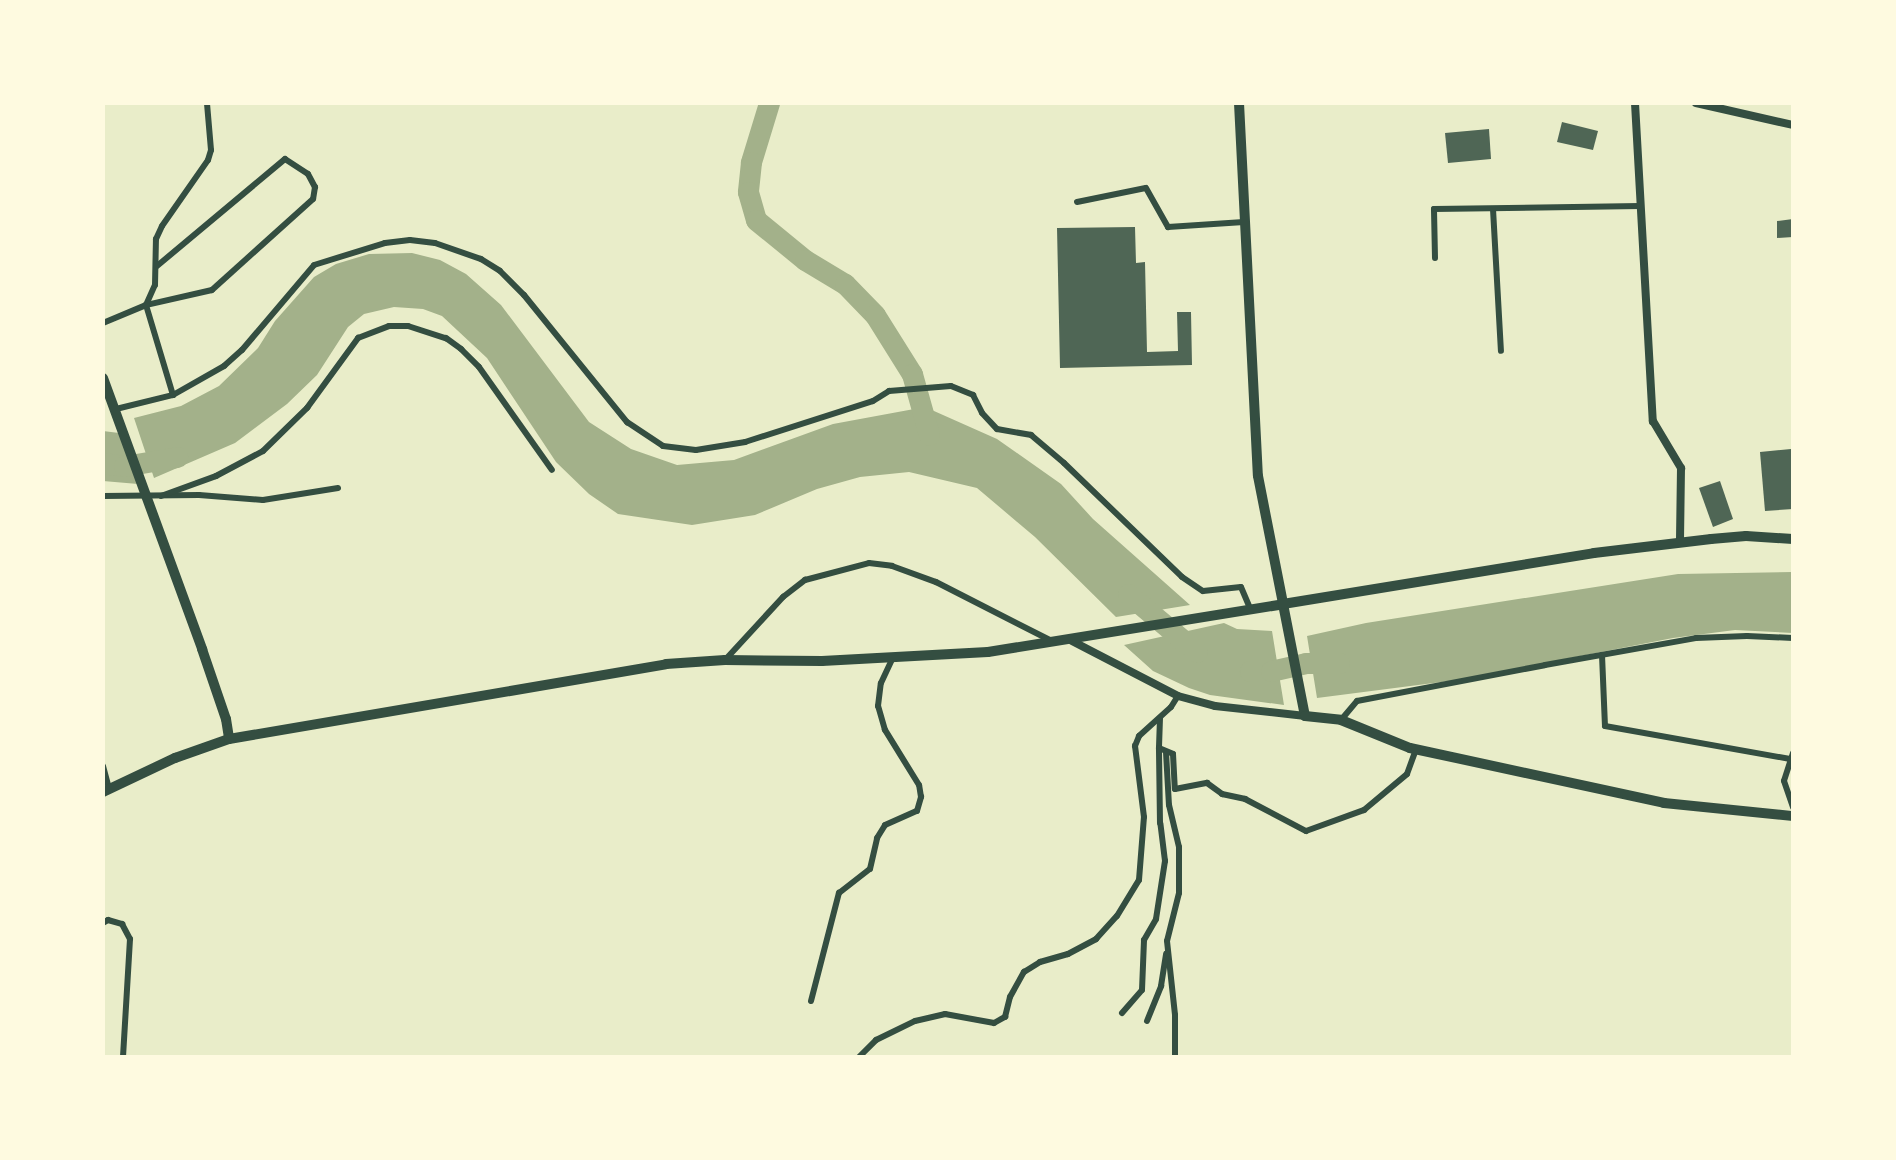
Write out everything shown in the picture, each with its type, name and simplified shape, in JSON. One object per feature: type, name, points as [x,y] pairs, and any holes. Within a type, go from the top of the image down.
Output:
[{"type":"main road","points":[[1239,103],[1258,476],[1304,711],[1340,720],[1416,749],[1664,803],[1793,816]]},
{"type":"main road","points":[[105,385],[148,496],[214,684],[229,739]]},
{"type":"main road","points":[[106,790],[174,758],[229,739],[666,664],[725,660],[822,661],[949,656],[1072,641],[1594,553],[1746,536],[1793,539]]},
{"type":"street","points":[[173,396],[146,305],[155,285],[156,239],[162,226],[208,160],[211,150],[207,103]]},
{"type":"street","points":[[1635,103],[1653,421],[1681,468],[1680,542]]},
{"type":"street","points":[[1696,103],[1793,125]]},
{"type":"street","points":[[103,323],[146,305],[212,290],[313,199],[315,187],[308,174],[285,159],[157,267]]},
{"type":"street","points":[[1077,202],[1146,188],[1168,227],[1244,222]]},
{"type":"street","points":[[1435,258],[1434,209],[1640,206]]},
{"type":"street","points":[[1493,209],[1501,351]]},
{"type":"street","points":[[116,410],[173,396],[206,378],[242,350],[314,265],[356,250],[410,240],[435,243],[457,250],[500,271],[524,295],[627,422],[663,446],[696,450],[745,442],[873,401],[890,391],[951,386],[973,396],[982,413],[997,429],[1031,435],[1182,576],[1203,591],[1241,587],[1251,610]]},
{"type":"street","points":[[161,496],[216,476],[263,451],[307,408],[358,338],[389,326],[408,326],[446,338],[461,349],[479,367],[552,470]]},
{"type":"street","points":[[103,496],[199,495],[263,500],[338,488]]},
{"type":"street","points":[[725,660],[783,597],[805,580],[869,563],[892,566],[936,582],[1057,643]]},
{"type":"street","points":[[1340,720],[1357,701],[1602,655],[1696,638],[1793,638]]},
{"type":"street","points":[[1072,641],[1178,696],[1215,706],[1304,711]]},
{"type":"street","points":[[1602,655],[1605,726],[1791,756],[1784,781],[1793,807]]},
{"type":"street","points":[[811,1001],[839,893],[870,869],[877,838],[885,825],[916,811],[921,797],[919,785],[885,730],[878,706],[881,683],[893,657]]},
{"type":"street","points":[[859,1057],[876,1040],[915,1021],[945,1014],[994,1023],[1005,1017],[1010,997],[1024,972],[1040,962],[1068,954],[1096,939],[1117,916],[1139,880],[1144,817],[1135,746],[1139,736],[1160,718],[1178,696]]},
{"type":"street","points":[[1147,1021],[1161,986],[1167,941],[1179,893],[1179,847],[1169,805],[1160,718]]},
{"type":"street","points":[[1163,750],[1173,754],[1175,789],[1207,783],[1222,794],[1245,799],[1306,831],[1364,810],[1407,774],[1416,749]]},
{"type":"street","points":[[1122,1013],[1142,990],[1144,940],[1156,919],[1165,861],[1160,823],[1163,750]]},
{"type":"street","points":[[103,766],[106,790]]},
{"type":"street","points":[[103,923],[108,920],[122,924],[130,939],[123,1057]]},
{"type":"street","points":[[1167,941],[1176,1046],[1172,1057]]},
{"type":"shaded area","points":[[412,253],[440,260],[466,274],[501,305],[589,422],[631,449],[677,465],[734,460],[833,424],[925,407],[997,439],[1061,484],[1093,519],[1190,605],[1116,617],[1035,537],[977,488],[909,472],[860,477],[817,489],[755,515],[692,525],[618,514],[589,494],[556,462],[487,358],[442,316],[423,309],[394,307],[364,314],[348,327],[317,375],[287,404],[235,443],[154,478],[134,418],[181,406],[219,386],[258,348],[275,321],[314,277],[336,264],[369,254]]},
{"type":"shaded area","points":[[103,431],[119,433],[138,484],[103,481]]},
{"type":"shaded area","points":[[1793,572],[1793,633],[1735,630],[1673,638],[1457,680],[1317,698],[1307,636],[1366,623],[1678,574]]},
{"type":"shaded area","points":[[1224,623],[1237,629],[1272,631],[1284,705],[1210,695],[1189,688],[1153,671],[1124,645]]},
{"type":"building","points":[[1562,122],[1598,131],[1593,150],[1557,142]]},
{"type":"building","points":[[1489,129],[1491,159],[1448,163],[1445,133]]},
{"type":"building","points":[[1793,219],[1793,237],[1777,238],[1777,221]]},
{"type":"building","points":[[1135,227],[1136,263],[1145,262],[1147,352],[1178,351],[1177,312],[1191,312],[1192,365],[1060,368],[1057,228]]},
{"type":"building","points":[[1791,449],[1793,509],[1765,511],[1760,452]]},
{"type":"building","points":[[1720,481],[1733,519],[1713,527],[1699,488]]},
{"type":"waterway","points":[[769,103],[751,162],[748,192],[756,220],[805,260],[845,284],[875,315],[912,374],[929,435]]},
{"type":"waterway","points":[[103,463],[124,466],[177,457]]},
{"type":"waterway","points":[[1128,594],[1197,652]]},
{"type":"waterway","points":[[1250,671],[1271,671],[1306,663],[1339,663]]}]
